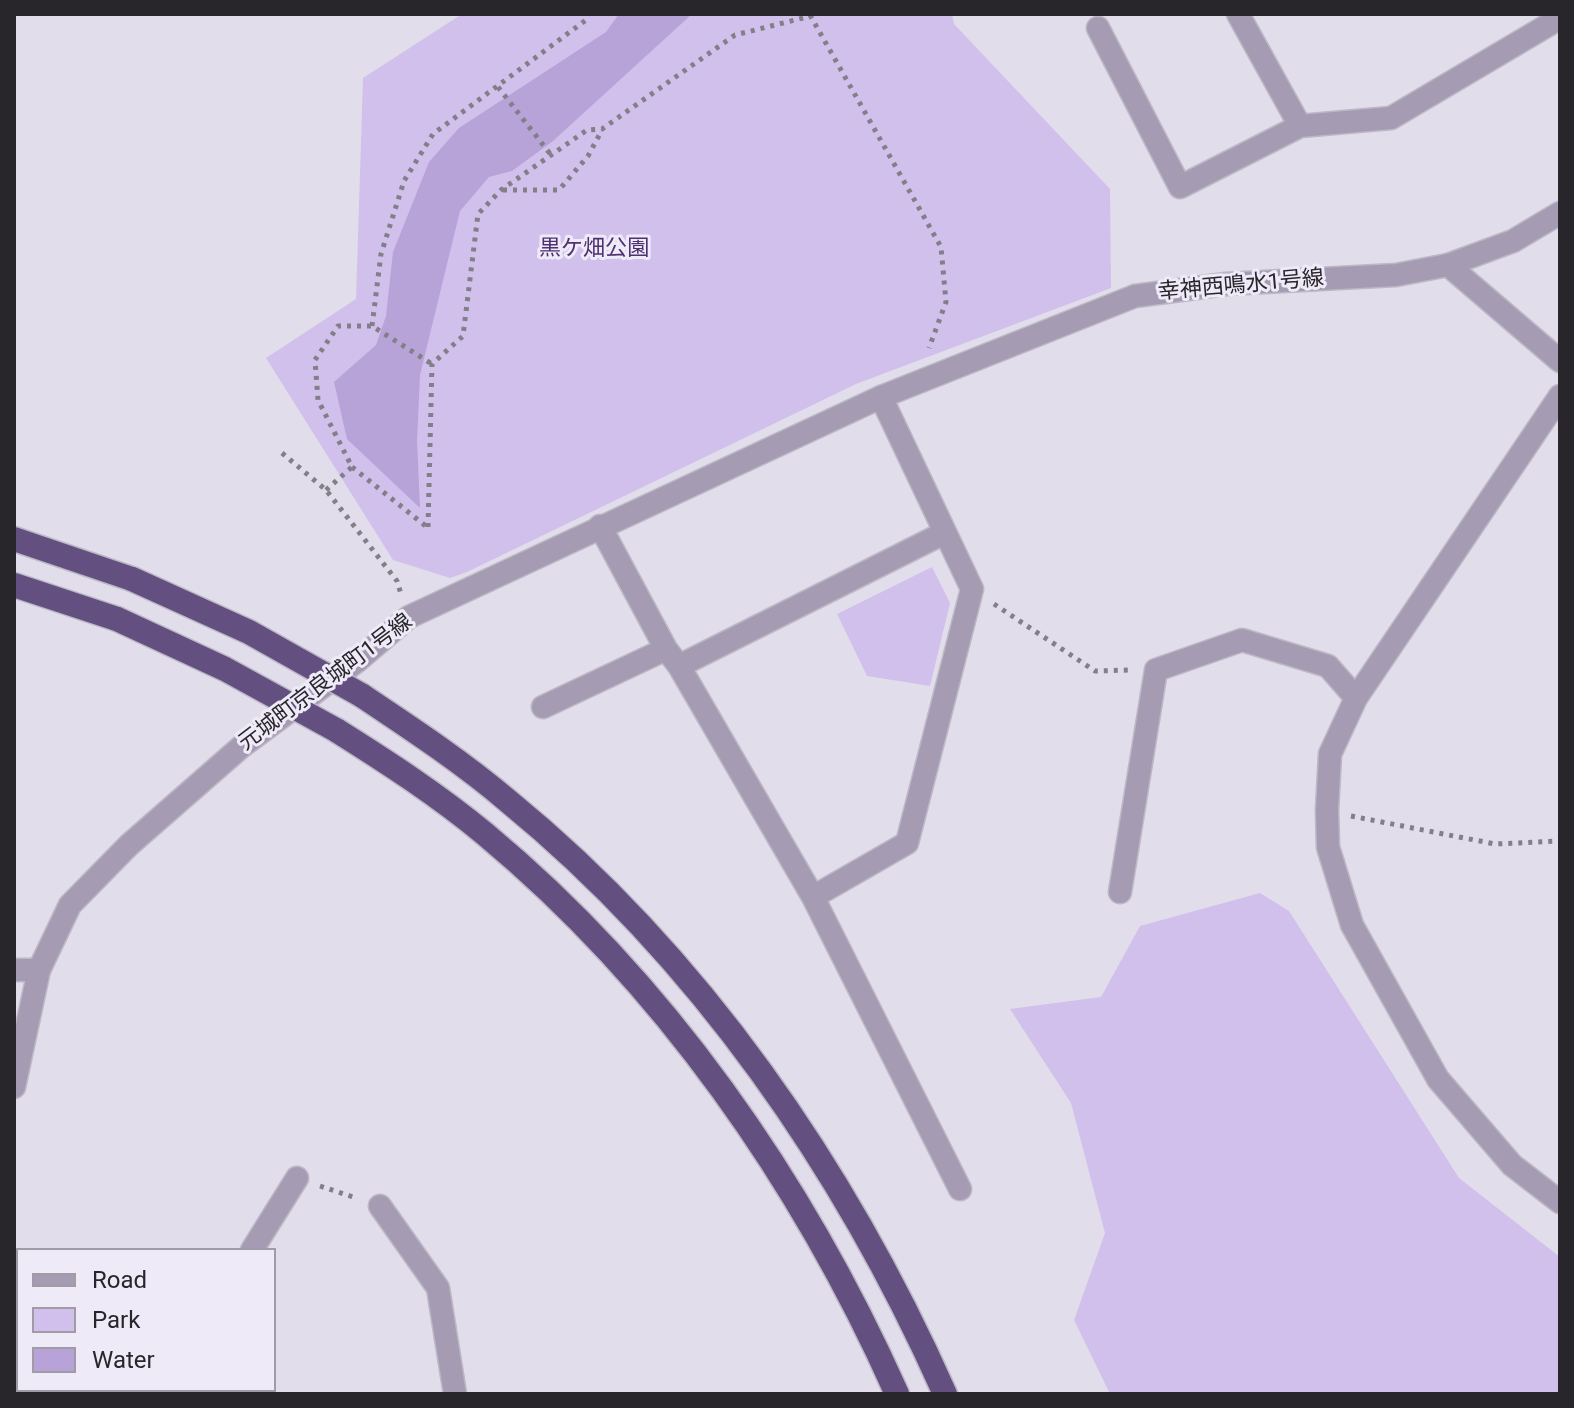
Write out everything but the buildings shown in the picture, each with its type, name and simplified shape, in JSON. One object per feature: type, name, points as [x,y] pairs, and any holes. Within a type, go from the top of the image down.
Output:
[{"type":"highway","points":[[14,539],[132,579],[249,632],[361,695],[428,739],[509,801],[601,884],[686,975],[779,1095],[857,1221],[927,1353],[945,1394]]},
{"type":"highway","points":[[14,585],[117,619],[225,669],[336,730],[405,774],[484,833],[576,916],[656,1004],[744,1117],[820,1242],[897,1394]]},
{"type":"street","points":[[1238,14],[1300,126]]},
{"type":"street","points":[[1098,28],[1180,187],[1300,126],[1391,118],[1560,18]]},
{"type":"street","name":"幸神西鳴水1号線","points":[[881,397],[1135,296],[1226,284],[1396,275],[1448,265],[1513,241],[1560,213]]},
{"type":"street","points":[[1448,265],[1560,361]]},
{"type":"street","points":[[1560,396],[1356,698],[1330,754],[1327,810],[1328,847],[1352,925],[1438,1079],[1512,1165],[1560,1202]]},
{"type":"street","points":[[813,897],[907,843],[972,589],[881,397]]},
{"type":"street","name":"元城町京良城町1号線","points":[[14,1087],[39,970],[70,905],[129,845],[241,747],[356,662],[409,617],[881,397]]},
{"type":"street","points":[[600,526],[672,658],[813,897],[960,1189]]},
{"type":"street","points":[[543,707],[672,658],[944,533]]},
{"type":"street","points":[[1120,892],[1156,670],[1242,640],[1328,666],[1356,698]]},
{"type":"street","points":[[14,970],[39,970]]},
{"type":"street","points":[[253,1248],[297,1178]]},
{"type":"street","points":[[380,1206],[438,1288],[455,1394]]},
{"type":"path","points":[[501,190],[559,190],[588,156],[602,129],[735,35],[810,15],[941,247],[946,302],[929,349],[919,359]]},
{"type":"path","points":[[372,326],[381,254],[404,181],[433,134],[590,17]]},
{"type":"path","points":[[498,87],[551,155]]},
{"type":"path","points":[[432,364],[372,326],[338,326],[315,360],[318,400],[352,467],[428,527],[432,364],[463,336],[478,214],[501,190],[587,130],[602,129]]},
{"type":"path","points":[[282,453],[326,490],[397,581]]},
{"type":"path","points":[[326,490],[352,467]]},
{"type":"path","points":[[972,589],[1095,671],[1156,670]]},
{"type":"path","points":[[1327,810],[1398,827],[1495,844],[1560,841]]},
{"type":"path","points":[[297,1178],[380,1206]]},
{"type":"green space","name":"黒ケ畑公園","points":[[462,14],[952,14],[954,24],[1110,189],[1111,288],[856,384],[467,572],[450,578],[393,560],[266,358],[356,299],[363,78]]},
{"type":"green space","points":[[932,567],[950,603],[930,686],[867,676],[837,614]]},
{"type":"green space","points":[[1260,893],[1289,911],[1459,1178],[1560,1257],[1560,1394],[1110,1394],[1074,1320],[1105,1233],[1071,1103],[1010,1009],[1101,997],[1140,926]]},
{"type":"water","points":[[619,14],[692,14],[553,141],[512,171],[489,177],[460,211],[420,375],[417,441],[420,508],[347,439],[334,382],[376,345],[386,316],[393,252],[429,162],[459,128],[606,32]]}]
